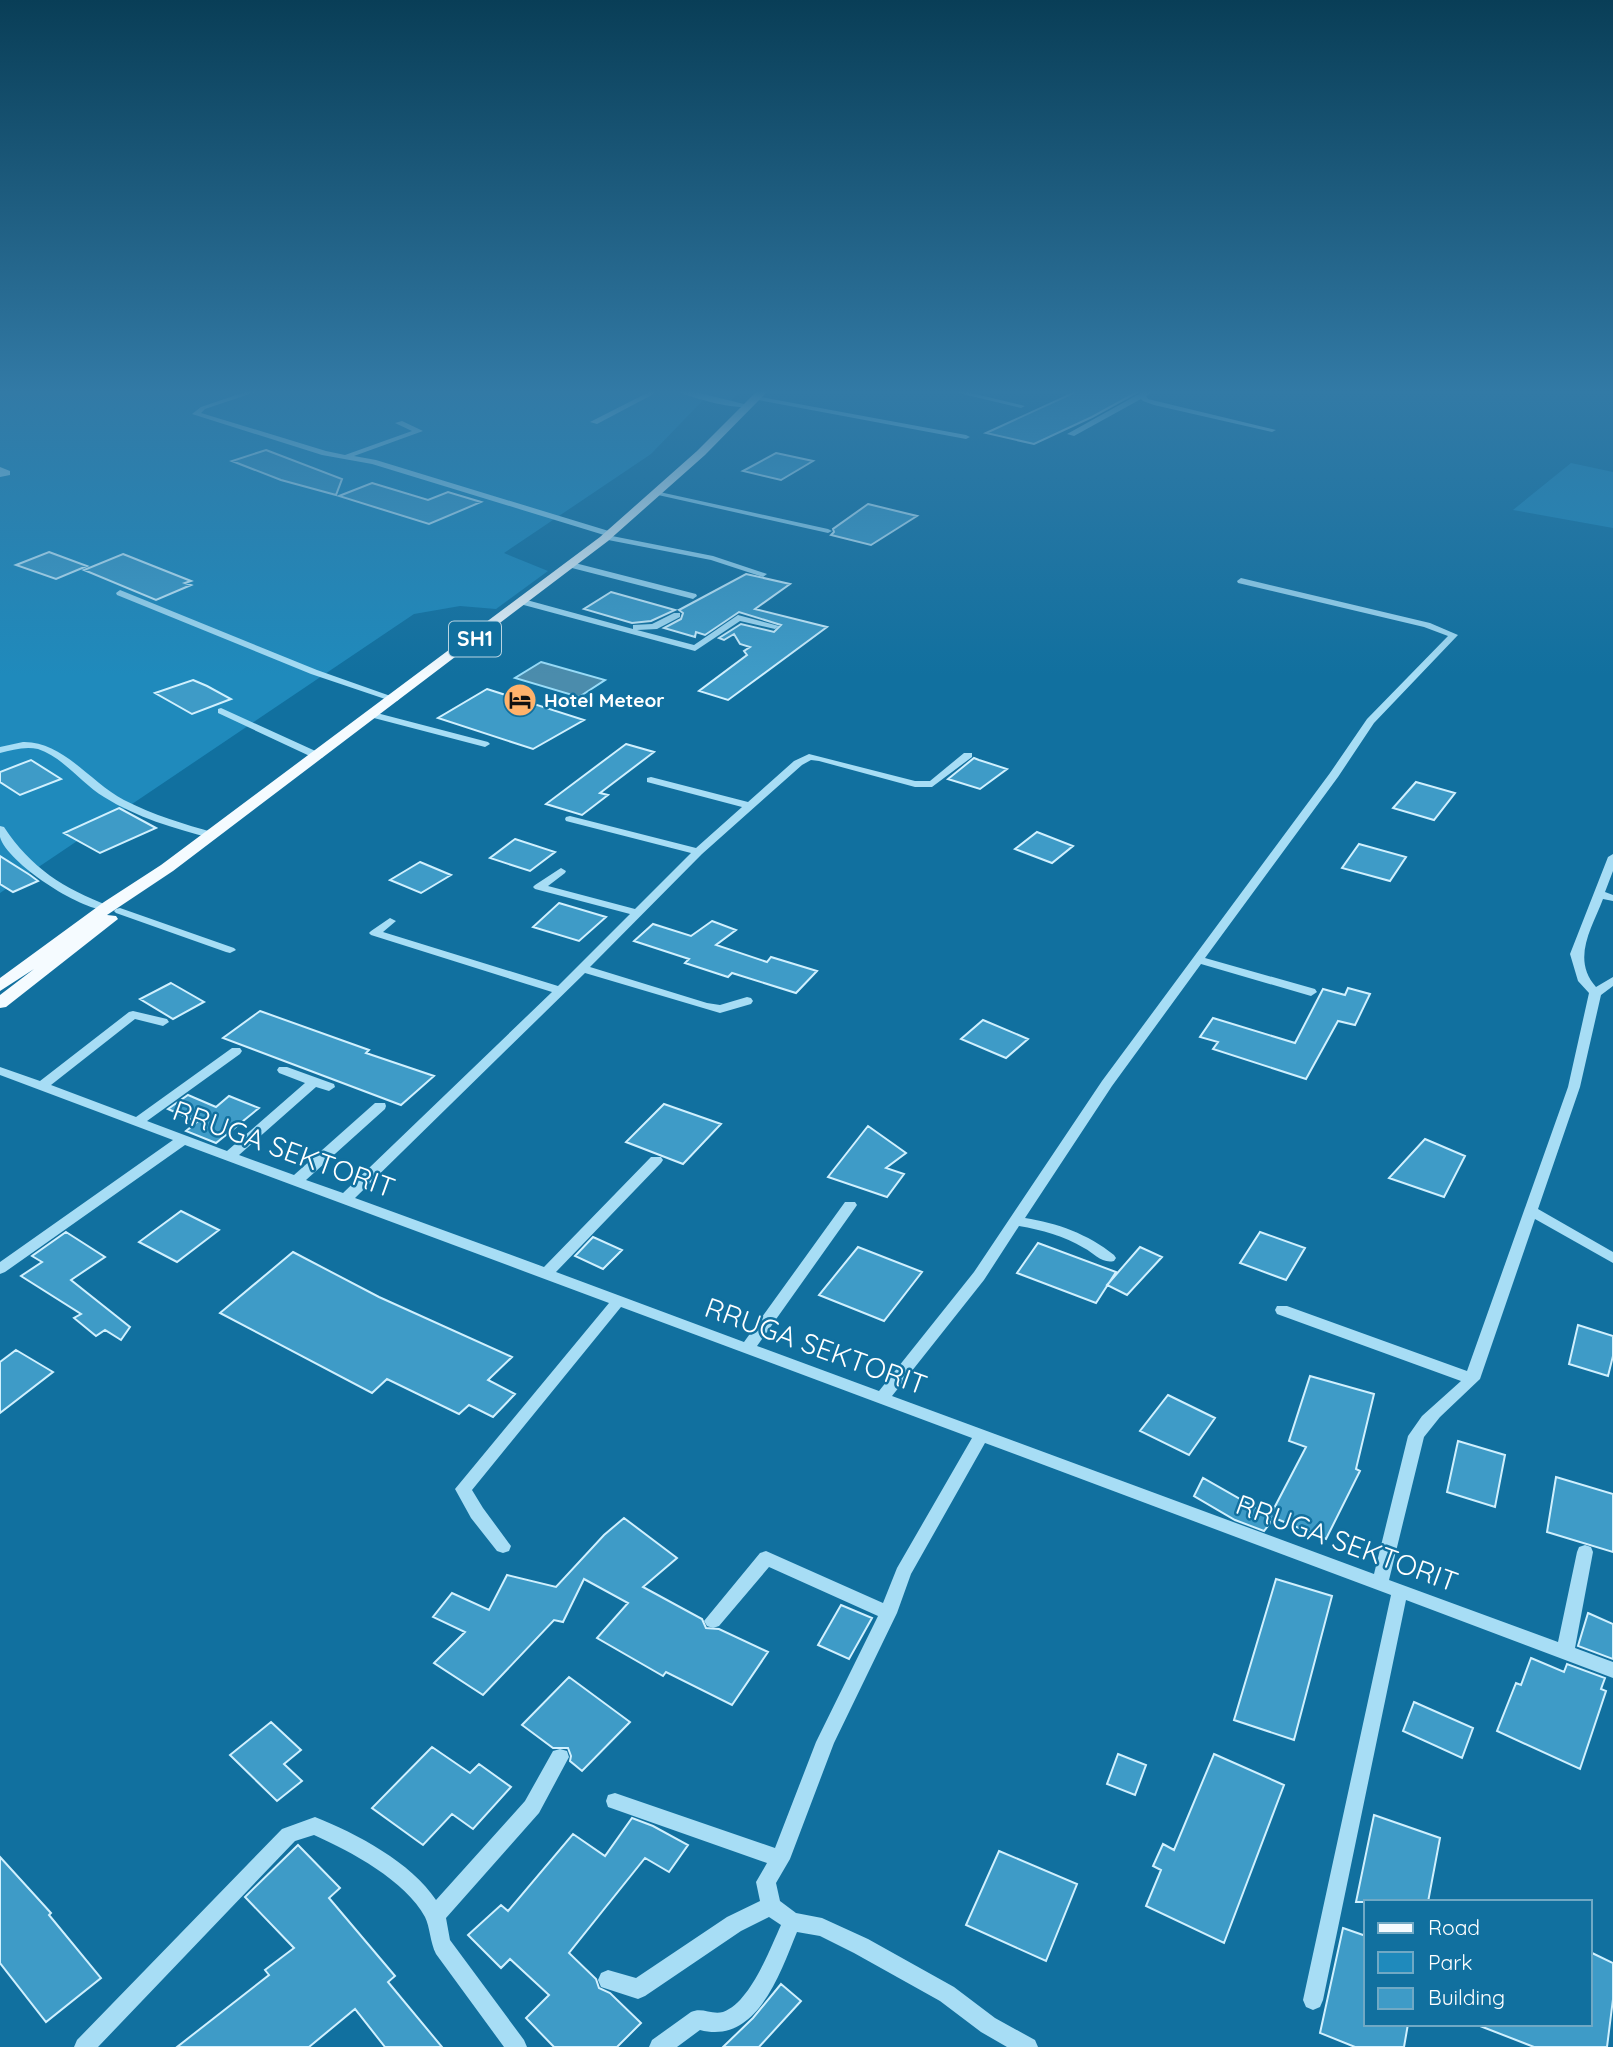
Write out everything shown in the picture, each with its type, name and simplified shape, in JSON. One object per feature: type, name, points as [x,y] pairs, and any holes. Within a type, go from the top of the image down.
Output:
[{"type":"main road","name":"SH1","points":[[0,1003],[167,868],[571,565],[666,485]]},
{"type":"main road","name":"SH1","points":[[0,986],[113,910]]},
{"type":"street","points":[[440,485],[608,536],[713,558],[763,574]]},
{"type":"street","points":[[658,492],[828,531]]},
{"type":"street","points":[[571,565],[694,596]]},
{"type":"street","points":[[881,1398],[979,1276],[1107,1084],[1334,775],[1370,720],[1454,635],[1427,625],[1241,582]]},
{"type":"street","points":[[120,593],[314,672],[394,699]]},
{"type":"street","points":[[523,602],[695,648],[738,618],[775,626]]},
{"type":"street","points":[[622,628],[651,628],[677,615]]},
{"type":"street","points":[[221,711],[318,756]]},
{"type":"street","points":[[373,715],[485,744]]},
{"type":"street","points":[[0,750],[24,744],[39,746],[54,753],[82,778],[111,797],[211,835]]},
{"type":"street","points":[[345,1199],[560,991],[698,852],[798,763],[809,757],[832,760],[922,785],[932,784],[968,755]]},
{"type":"street","points":[[651,780],[750,806]]},
{"type":"street","points":[[570,819],[698,852]]},
{"type":"street","points":[[0,829],[11,849],[42,878],[113,910],[230,950]]},
{"type":"street","points":[[1595,993],[1584,981],[1576,954],[1613,857]]},
{"type":"street","points":[[561,871],[539,887],[637,913]]},
{"type":"street","points":[[1598,894],[1613,898]]},
{"type":"street","points":[[390,921],[375,933],[560,991]]},
{"type":"street","points":[[1198,960],[1311,992]]},
{"type":"street","points":[[581,968],[720,1009],[747,1001]]},
{"type":"street","points":[[1380,1583],[1416,1436],[1425,1420],[1454,1398],[1472,1379],[1574,1087],[1595,993],[1613,981]]},
{"type":"street","points":[[42,1086],[133,1015],[163,1022]]},
{"type":"street","points":[[136,1123],[236,1051]]},
{"type":"street","points":[[283,1070],[329,1087]]},
{"type":"street","name":"RRUGA SEKTORIT","points":[[0,1071],[1613,1670]]},
{"type":"street","points":[[229,1156],[314,1082]]},
{"type":"street","points":[[296,1181],[380,1106]]},
{"type":"street","points":[[0,1269],[184,1139]]},
{"type":"street","points":[[547,1274],[656,1160]]},
{"type":"street","points":[[747,1349],[850,1205]]},
{"type":"street","points":[[1531,1211],[1613,1258]]},
{"type":"street","points":[[1017,1220],[1087,1242],[1109,1258]]},
{"type":"street","points":[[503,1546],[477,1513],[463,1489],[618,1301]]},
{"type":"street","points":[[1282,1310],[1472,1379]]},
{"type":"street","points":[[982,1436],[903,1573],[888,1613],[825,1742],[780,1859],[766,1882],[771,1906],[792,1922],[822,1927],[861,1946],[947,1994],[988,2025],[1028,2047]]},
{"type":"street","points":[[1565,1652],[1585,1552]]},
{"type":"street","points":[[713,1621],[766,1558],[888,1613]]},
{"type":"street","points":[[1313,2000],[1400,1591]]},
{"type":"street","points":[[435,1916],[532,1807],[559,1757]]},
{"type":"street","points":[[615,1801],[780,1859]]},
{"type":"street","points":[[85,2047],[289,1835],[315,1826],[338,1836],[384,1865],[415,1891],[435,1916],[440,1943],[475,1994],[517,2047]]},
{"type":"street","points":[[608,1980],[638,1989],[734,1924],[771,1906]]},
{"type":"street","points":[[659,2047],[698,2019],[719,2023],[736,2018],[752,2001],[792,1922]]},
{"type":"green space","points":[[0,485],[606,485],[504,553],[548,571],[496,609],[460,606],[414,614],[0,893]]},
{"type":"green space","points":[[1544,485],[1613,485],[1613,528],[1513,510]]},
{"type":"shaded area","points":[[541,662],[605,680],[579,697],[515,678]]},
{"type":"building","points":[[298,485],[340,485],[336,495]]},
{"type":"building","points":[[368,485],[377,485],[428,500],[448,492],[481,502],[429,524],[339,496]]},
{"type":"building","points":[[868,504],[917,516],[871,545],[831,535],[833,529]]},
{"type":"building","points":[[49,552],[87,566],[56,579],[16,565]]},
{"type":"building","points":[[123,554],[191,581],[185,583],[191,585],[156,600],[84,570]]},
{"type":"building","points":[[746,574],[790,584],[755,609],[827,627],[728,700],[699,691],[747,655],[744,651],[750,647],[740,644],[734,634],[724,640],[719,638],[741,624],[774,632],[781,625],[739,612],[705,635],[696,632],[695,637],[664,628],[681,619],[683,613],[679,610]]},
{"type":"building","points":[[611,592],[675,610],[651,621],[632,623],[584,609]]},
{"type":"building","points":[[193,680],[231,699],[192,714],[155,693]]},
{"type":"building","points":[[487,689],[584,720],[533,749],[438,718]]},
{"type":"building","points":[[626,744],[654,752],[600,793],[608,795],[582,815],[546,804]]},
{"type":"building","points":[[974,758],[1007,769],[980,789],[948,779]]},
{"type":"building","points":[[31,760],[61,779],[20,795],[0,782],[0,772]]},
{"type":"building","points":[[1416,782],[1455,793],[1434,820],[1393,808]]},
{"type":"building","points":[[119,808],[156,828],[100,853],[64,833]]},
{"type":"building","points":[[1037,832],[1073,846],[1052,863],[1015,849]]},
{"type":"building","points":[[515,839],[555,852],[530,871],[490,858]]},
{"type":"building","points":[[1359,844],[1406,857],[1390,881],[1342,868]]},
{"type":"building","points":[[0,856],[38,881],[13,892],[0,884]]},
{"type":"building","points":[[420,862],[451,875],[421,893],[390,880]]},
{"type":"building","points":[[559,903],[606,917],[579,941],[533,927]]},
{"type":"building","points":[[712,921],[736,930],[716,945],[767,962],[771,957],[817,971],[796,993],[732,973],[728,977],[685,963],[689,959],[634,941],[653,924],[691,936]]},
{"type":"building","points":[[171,983],[204,1002],[173,1019],[140,999]]},
{"type":"building","points":[[1348,988],[1370,994],[1355,1025],[1338,1021],[1306,1079],[1213,1049],[1218,1042],[1200,1037],[1213,1018],[1295,1043],[1323,989],[1345,995]]},
{"type":"building","points":[[260,1011],[369,1050],[366,1053],[434,1076],[401,1105],[223,1038]]},
{"type":"building","points":[[983,1020],[1028,1039],[1006,1058],[961,1039]]},
{"type":"building","points":[[188,1095],[216,1107],[229,1096],[259,1108],[216,1143],[186,1131],[197,1122],[168,1109]]},
{"type":"building","points":[[664,1104],[721,1124],[683,1164],[626,1142]]},
{"type":"building","points":[[868,1126],[906,1153],[886,1168],[904,1174],[887,1197],[828,1177]]},
{"type":"building","points":[[1425,1139],[1465,1156],[1444,1197],[1389,1178]]},
{"type":"building","points":[[181,1211],[219,1230],[177,1262],[139,1242]]},
{"type":"building","points":[[66,1232],[105,1257],[71,1280],[130,1327],[121,1340],[105,1330],[96,1336],[74,1318],[81,1314],[21,1276],[42,1262],[32,1256]]},
{"type":"building","points":[[1260,1232],[1305,1248],[1286,1280],[1240,1263]]},
{"type":"building","points":[[593,1237],[622,1250],[603,1269],[575,1256]]},
{"type":"building","points":[[1038,1243],[1116,1272],[1096,1303],[1017,1273]]},
{"type":"building","points":[[858,1247],[922,1272],[884,1321],[819,1295]]},
{"type":"building","points":[[1140,1247],[1162,1257],[1127,1295],[1107,1285]]},
{"type":"building","points":[[293,1252],[379,1297],[512,1357],[488,1380],[515,1394],[493,1417],[469,1405],[459,1414],[387,1379],[372,1393],[220,1313]]},
{"type":"building","points":[[1578,1325],[1613,1336],[1613,1356],[1608,1376],[1569,1364]]},
{"type":"building","points":[[16,1350],[53,1372],[0,1413],[0,1362]]},
{"type":"building","points":[[1310,1376],[1374,1394],[1356,1469],[1360,1471],[1326,1539],[1272,1517],[1274,1518],[1264,1531],[1235,1520],[1194,1496],[1203,1478],[1270,1516],[1306,1447],[1289,1441]]},
{"type":"building","points":[[1168,1395],[1215,1418],[1189,1455],[1140,1431]]},
{"type":"building","points":[[1458,1441],[1505,1455],[1495,1507],[1447,1492]]},
{"type":"building","points":[[1556,1477],[1613,1494],[1613,1552],[1547,1532]]},
{"type":"building","points":[[624,1518],[677,1558],[643,1587],[702,1619],[706,1628],[719,1629],[768,1652],[732,1705],[666,1672],[663,1676],[597,1638],[628,1603],[584,1579],[563,1622],[554,1620],[483,1695],[434,1663],[465,1632],[433,1617],[452,1593],[489,1610],[507,1575],[556,1587],[604,1535]]},
{"type":"building","points":[[1276,1579],[1332,1596],[1294,1740],[1234,1720]]},
{"type":"building","points":[[841,1605],[872,1618],[849,1659],[818,1645]]},
{"type":"building","points":[[1588,1613],[1613,1624],[1613,1659],[1578,1646]]},
{"type":"building","points":[[1531,1658],[1564,1672],[1567,1664],[1605,1678],[1601,1689],[1606,1691],[1580,1769],[1497,1731],[1516,1683],[1521,1685]]},
{"type":"building","points":[[569,1677],[630,1722],[582,1771],[570,1761],[568,1748],[553,1748],[522,1725]]},
{"type":"building","points":[[1414,1702],[1473,1728],[1462,1758],[1403,1731]]},
{"type":"building","points":[[271,1722],[301,1750],[284,1764],[302,1781],[277,1801],[230,1755]]},
{"type":"building","points":[[432,1747],[470,1773],[479,1764],[511,1787],[473,1829],[452,1814],[423,1845],[372,1808]]},
{"type":"building","points":[[1118,1754],[1146,1765],[1135,1795],[1107,1784]]},
{"type":"building","points":[[1214,1754],[1284,1785],[1224,1943],[1146,1906],[1161,1870],[1153,1866],[1163,1844],[1174,1850]]},
{"type":"building","points":[[1374,1815],[1440,1838],[1428,1900],[1356,1902]]},
{"type":"building","points":[[632,1818],[688,1845],[669,1872],[645,1858],[569,1953],[596,1979],[599,1988],[610,1993],[641,2023],[617,2047],[554,2047],[526,2018],[549,1995],[510,1959],[501,1968],[468,1935],[501,1905],[508,1911],[573,1834],[605,1856]]},
{"type":"building","points":[[298,1845],[340,1888],[329,1898],[395,1976],[388,1982],[442,2047],[385,2047],[355,2009],[309,2047],[177,2047],[269,1975],[265,1970],[294,1948],[245,1897]]},
{"type":"building","points":[[999,1851],[1077,1884],[1046,1961],[966,1925]]},
{"type":"building","points":[[0,1857],[51,1913],[49,1915],[101,1978],[46,2022],[0,1963]]},
{"type":"building","points":[[1343,1928],[1364,1935],[1364,2026],[1408,2026],[1404,2047],[1355,2047],[1320,2033]]},
{"type":"building","points":[[1592,1953],[1613,1963],[1613,1999],[1607,2047],[1534,2047],[1480,2026],[1592,2026]]},
{"type":"building","points":[[781,1984],[801,2001],[759,2047],[723,2047],[753,2018]]},
{"type":"place","name":"Hotel Meteor","points":[[520,700]]}]
